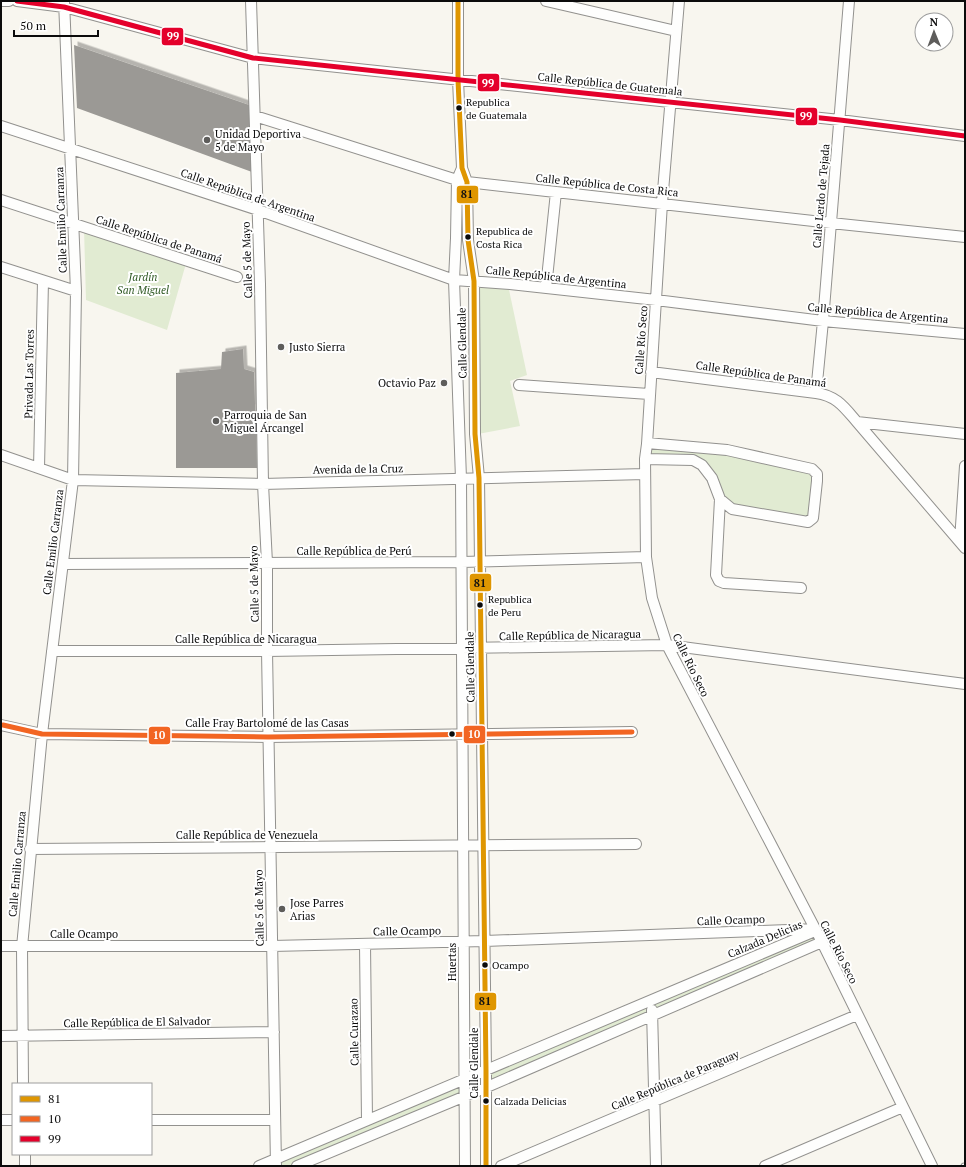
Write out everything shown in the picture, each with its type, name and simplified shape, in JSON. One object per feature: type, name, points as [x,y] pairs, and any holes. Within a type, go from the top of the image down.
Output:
[{"type":"street","points":[[1,1],[8,1]]},
{"type":"street","name":"Calle República de Guatemala","points":[[17,1],[64,4],[253,58],[840,120],[965,136]]},
{"type":"street","name":"Calle 5 de Mayo","points":[[251,1],[258,210],[263,484],[267,563],[268,736],[276,1163]]},
{"type":"street","name":"Calle Glendale","points":[[458,1],[458,80],[462,168],[467,182],[468,240],[474,281],[475,434],[479,478],[487,1087],[486,1166]]},
{"type":"street","points":[[546,1],[676,31]]},
{"type":"street","name":"Calle Río Seco","points":[[679,1],[662,203],[645,459],[646,557],[652,598],[667,645],[822,942],[932,1166]]},
{"type":"street","name":"Calle Lerdo de Tejada","points":[[816,392],[849,1]]},
{"type":"street","name":"Calle Emilio Carranza","points":[[23,1083],[22,947],[42,734],[72,480],[76,291],[64,4]]},
{"type":"street","name":"Calle República de Costa Rica","points":[[255,116],[456,180],[467,182],[965,237]]},
{"type":"street","name":"Calle República de Argentina","points":[[1,126],[258,210],[454,280],[656,300],[823,321],[965,334]]},
{"type":"street","name":"Calle Glendale","points":[[462,168],[456,180],[454,280],[461,479],[463,734]]},
{"type":"street","points":[[546,288],[556,192]]},
{"type":"street","name":"Calle República de Panamá","points":[[1,200],[237,278]]},
{"type":"street","points":[[1,267],[76,291]]},
{"type":"street","name":"Privada Las Torres","points":[[39,468],[43,281]]},
{"type":"street","name":"Calle República de Panamá","points":[[650,372],[816,392],[833,397],[840,402],[960,537]]},
{"type":"street","points":[[519,385],[649,394]]},
{"type":"street","points":[[857,422],[965,434]]},
{"type":"street","points":[[647,443],[727,450],[812,469],[817,474],[813,518],[808,522],[732,509],[720,499]]},
{"type":"street","points":[[693,460],[694,448]]},
{"type":"street","name":"Avenida de la Cruz","points":[[1,455],[72,480],[263,484],[645,474]]},
{"type":"street","points":[[645,459],[693,460],[702,465],[712,478],[720,499],[716,575],[719,580],[724,583],[801,588]]},
{"type":"street","points":[[960,537],[965,466]]},
{"type":"street","name":"Calle República de Perú","points":[[63,564],[480,562],[646,557]]},
{"type":"street","name":"Calle República de Nicaragua","points":[[52,651],[267,651],[667,645],[965,684]]},
{"type":"street","name":"Calle Fray Bartolomé de las Casas","points":[[1,725],[42,734],[268,736],[632,732]]},
{"type":"street","name":"Huertas","points":[[463,734],[465,1166]]},
{"type":"street","name":"Calle República de Venezuela","points":[[30,849],[484,844],[636,844]]},
{"type":"street","name":"Calle Ocampo","points":[[1,946],[272,946],[464,942],[815,930]]},
{"type":"street","name":"Calzada Delicias","points":[[259,1166],[276,1163],[367,1120],[815,930]]},
{"type":"street","points":[[297,1166],[487,1087],[822,942]]},
{"type":"street","name":"Calle Curazao","points":[[365,944],[367,1120]]},
{"type":"street","points":[[651,1000],[656,1166]]},
{"type":"street","name":"Calle República de Paraguay","points":[[501,1166],[857,1015]]},
{"type":"street","name":"Calle República de El Salvador","points":[[1,1036],[274,1032]]},
{"type":"street","points":[[765,1166],[903,1107]]},
{"type":"street","points":[[1,1120],[12,1120]]},
{"type":"street","points":[[152,1120],[275,1120]]},
{"type":"street","points":[[25,1155],[25,1166]]},
{"type":"green space","name":"Jardín San Miguel","points":[[84,228],[187,260],[167,330],[86,300]]},
{"type":"green space","points":[[476,282],[508,285],[527,375],[510,381],[520,426],[478,434]]},
{"type":"green space","points":[[647,444],[727,450],[812,469],[817,481],[808,522],[732,509],[702,465],[645,455]]},
{"type":"green space","points":[[813,932],[817,940],[490,1082],[490,1072]]},
{"type":"green space","points":[[461,1080],[461,1094],[288,1166],[280,1166],[281,1161]]},
{"type":"building","name":"Unidad Deportiva 5 de Mayo","points":[[74,45],[249,105],[252,172],[77,108]]},
{"type":"building","name":"Parroquia de San Miguel Árcangel","points":[[243,349],[244,369],[254,372],[257,468],[176,468],[176,373],[221,369],[222,352]]},
{"type":"transit line","name":"99","points":[[17,1],[64,7],[253,58],[840,120],[965,136]]},
{"type":"transit line","name":"81","points":[[458,1],[458,80],[462,168],[467,182],[468,240],[474,281],[475,434],[479,478],[486,1166]]},
{"type":"transit line","name":"10","points":[[3,725],[42,734],[268,737],[632,732]]},
{"type":"place","name":"Republica de Guatemala","points":[[459,108]]},
{"type":"place","name":"Unidad Deportiva 5 de Mayo","points":[[207,140]]},
{"type":"place","name":"Republica de Costa Rica","points":[[468,237]]},
{"type":"place","name":"Justo Sierra","points":[[281,347]]},
{"type":"place","name":"Octavio Paz","points":[[444,383]]},
{"type":"place","name":"Parroquia de San Miguel Árcangel","points":[[216,421]]},
{"type":"place","name":"Republica de Peru","points":[[480,605]]},
{"type":"place","name":"Jose Parres Arias","points":[[282,909]]},
{"type":"place","name":"Ocampo","points":[[485,965]]},
{"type":"place","name":"Calzada Delicias","points":[[486,1101]]}]
